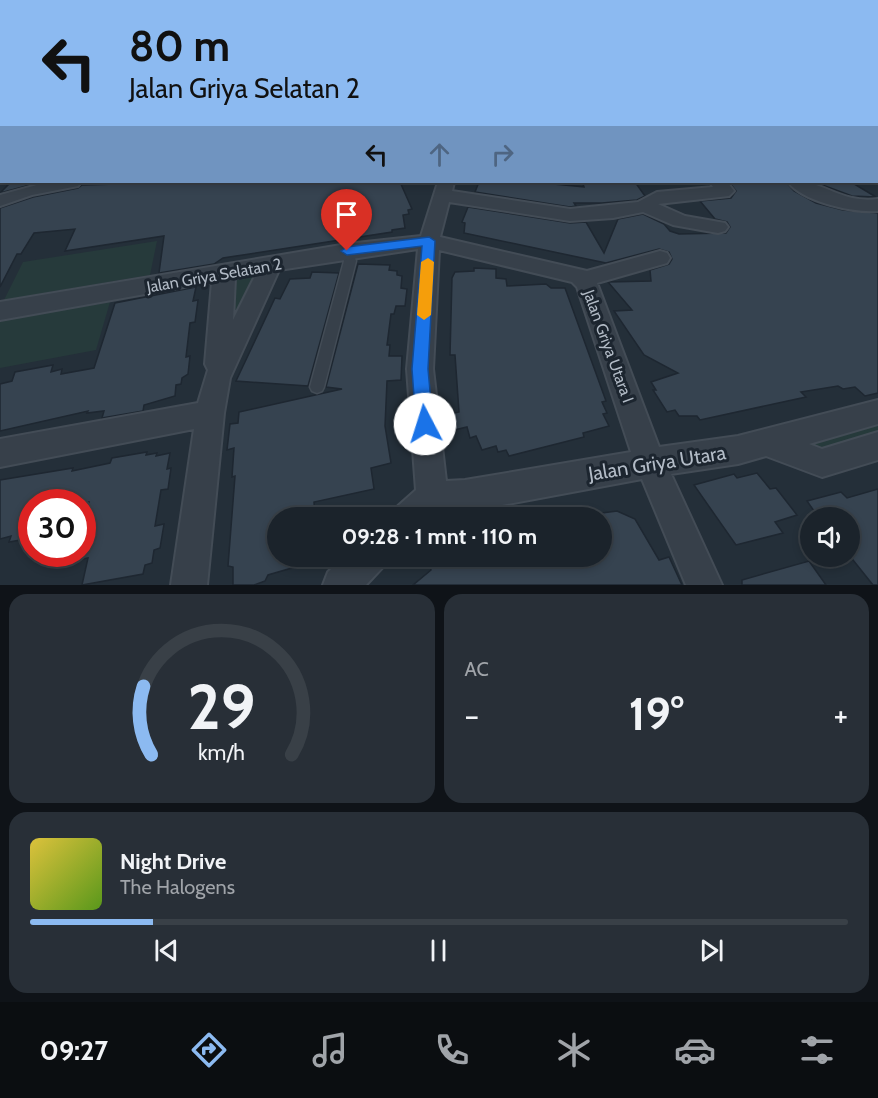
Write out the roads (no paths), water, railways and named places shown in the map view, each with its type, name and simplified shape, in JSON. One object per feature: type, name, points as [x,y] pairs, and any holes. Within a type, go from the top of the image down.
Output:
[{"type":"street","points":[[0,201],[27,191],[67,183]]},
{"type":"street","points":[[421,507],[432,496],[420,369],[429,241],[443,188],[570,215],[613,212],[644,206],[657,197],[687,188],[725,191],[719,183]]},
{"type":"street","points":[[798,183],[846,206],[863,208],[878,205]]},
{"type":"street","points":[[644,206],[661,211],[680,221],[718,227],[687,188]]},
{"type":"street","name":"Jalan Griya Selatan 2","points":[[0,311],[347,251],[429,241]]},
{"type":"street","name":"Jalan Griya Utara I","points":[[429,241],[563,270],[584,279],[650,463],[704,585]]},
{"type":"street","points":[[584,279],[660,258]]},
{"type":"street","points":[[217,378],[271,265]]},
{"type":"street","points":[[189,585],[210,413],[217,378],[224,274]]},
{"type":"street","name":"Jalan Griya Utara","points":[[432,496],[465,496],[650,463],[738,450],[878,412]]},
{"type":"street","points":[[0,453],[210,413]]},
{"type":"street","points":[[767,442],[822,463],[878,447]]},
{"type":"street","points":[[341,585],[359,567]]},
{"type":"lane","points":[[317,387],[350,261],[347,251]]}]
